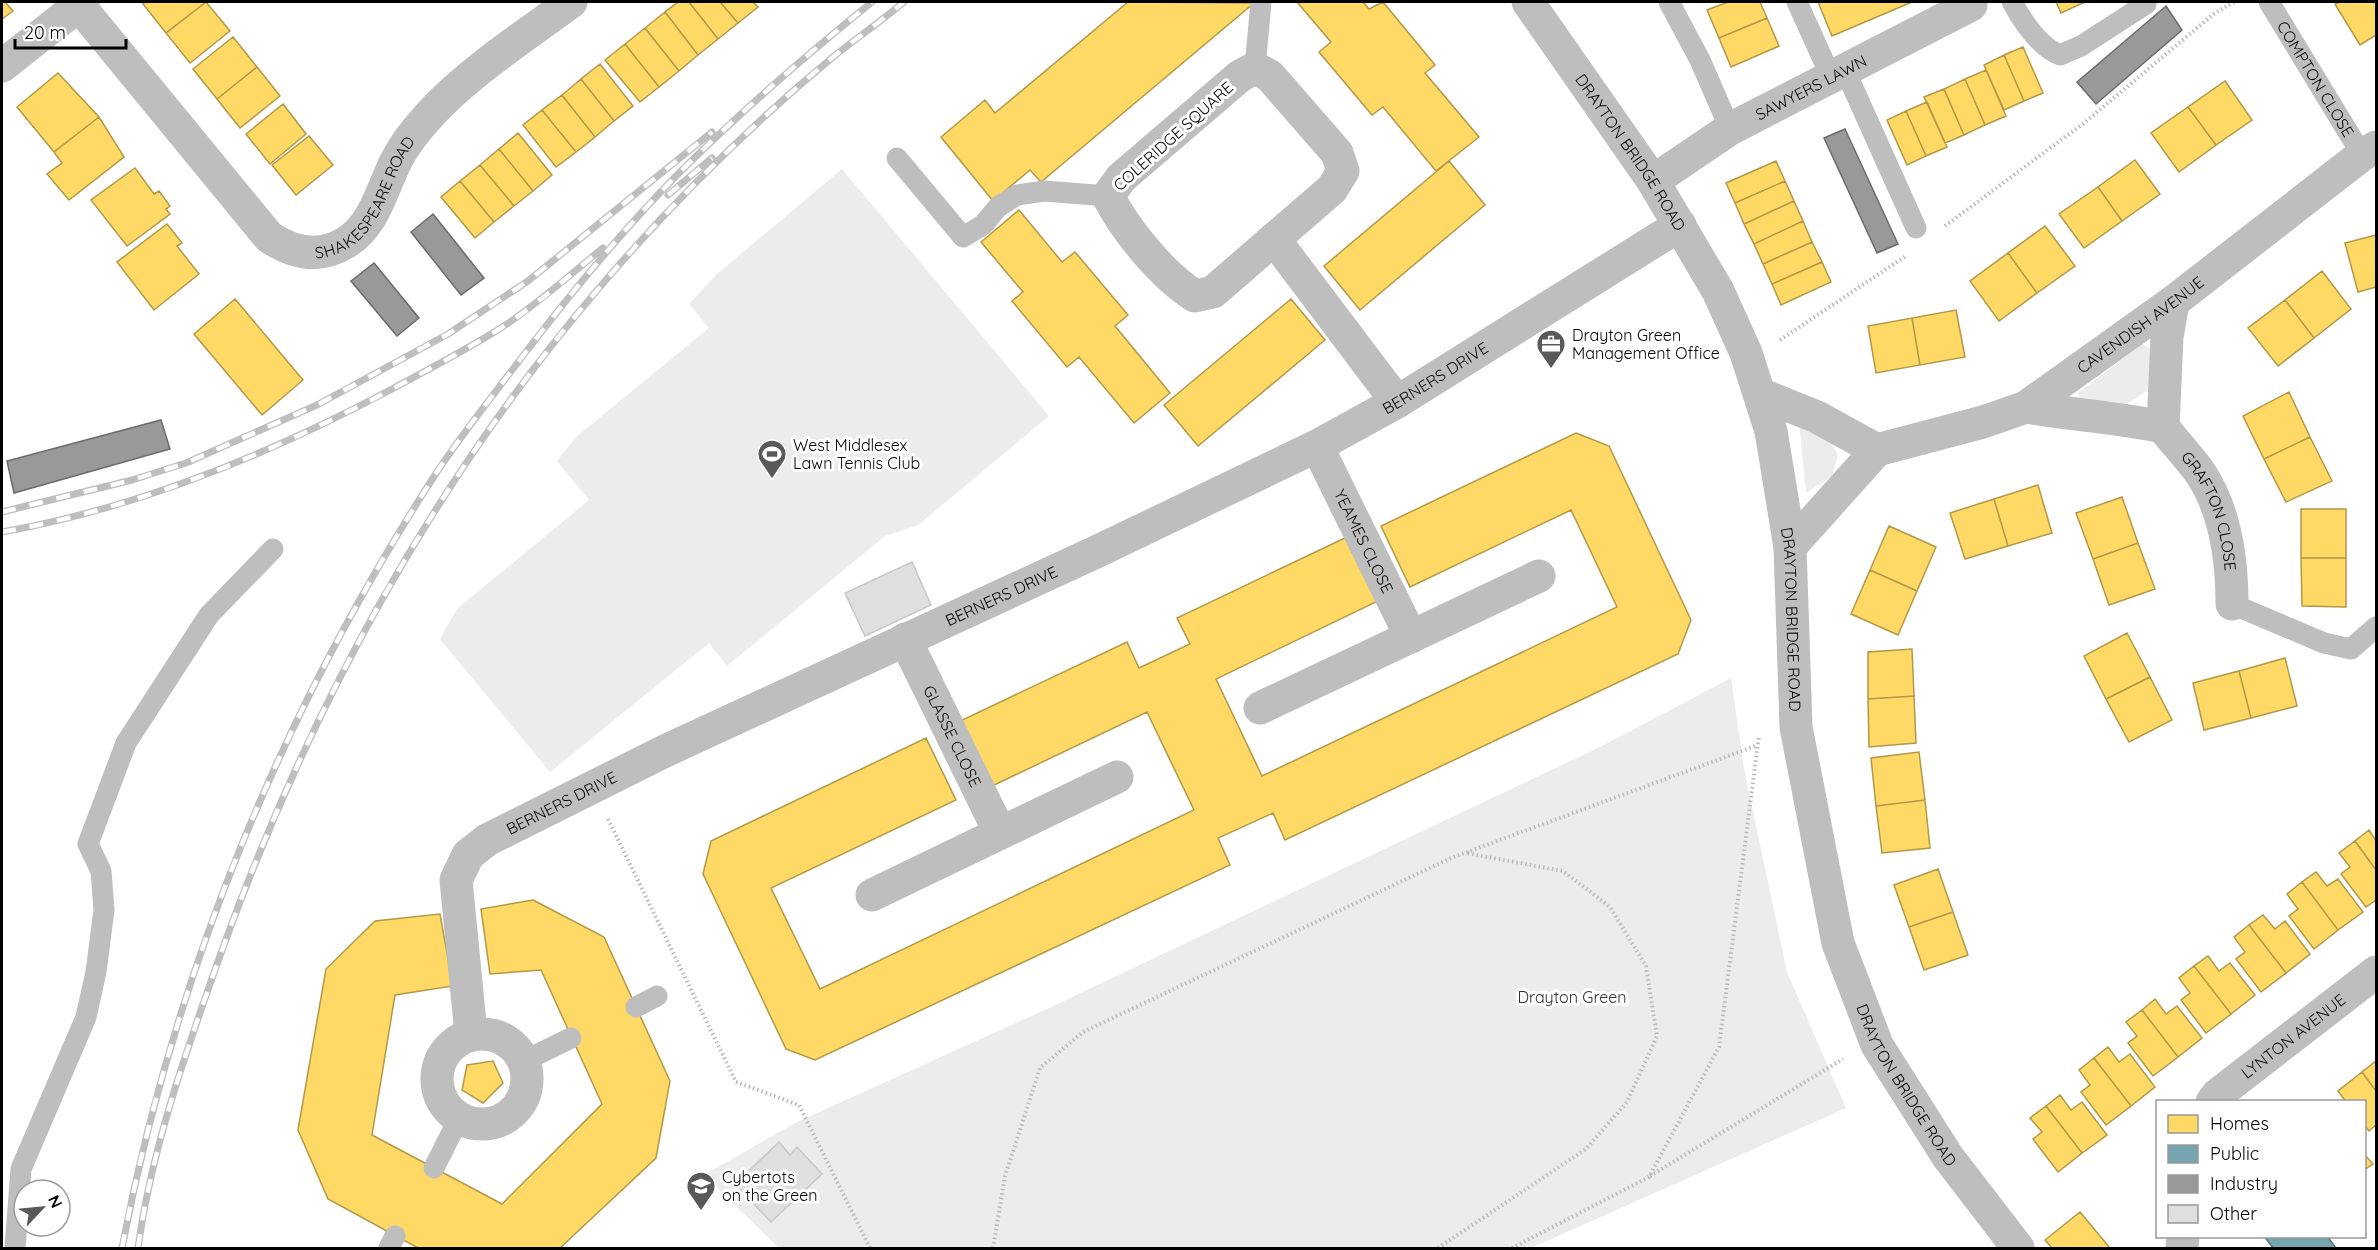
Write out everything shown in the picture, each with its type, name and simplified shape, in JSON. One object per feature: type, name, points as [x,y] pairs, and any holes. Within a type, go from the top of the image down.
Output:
[{"type":"street","name":"SHAKESPEARE ROAD","points":[[79,3],[269,237],[299,252],[317,253],[347,243],[367,224],[398,157],[425,119],[446,97],[571,2]]},
{"type":"street","name":"DRAYTON BRIDGE ROAD","points":[[1528,2],[1653,181],[1718,291],[1746,353],[1770,431],[1790,547],[1796,727],[1838,943],[1877,1045],[1948,1157],[2018,1248]]},
{"type":"street","points":[[2,66],[79,3]]},
{"type":"street","name":"SAWYERS LAWN","points":[[1653,181],[1730,129],[1974,3]]},
{"type":"street","name":"COLERIDGE SQUARE","points":[[1256,68],[1270,76],[1337,153],[1342,171],[1332,189],[1213,292],[1195,296],[1170,277],[1117,215],[1107,196],[1121,178],[1240,76],[1256,68]]},
{"type":"street","name":"CAVENDISH AVENUE","points":[[1877,450],[1983,422],[2026,407],[2173,302],[2369,151]]},
{"type":"street","name":"BERNERS DRIVE","points":[[471,1034],[456,880],[468,855],[487,840],[592,786],[1096,552],[1317,446],[1397,402],[1680,225]]},
{"type":"street","points":[[1274,239],[1397,402]]},
{"type":"street","points":[[2026,407],[2068,415],[2123,418],[2163,427],[2167,337],[2173,302]]},
{"type":"street","points":[[1760,394],[1817,417],[1877,450],[1790,547]]},
{"type":"street","name":"GRAFTON CLOSE","points":[[2163,427],[2200,473],[2214,499],[2228,544],[2232,603]]},
{"type":"street","name":"YEAMES CLOSE","points":[[1317,446],[1410,637]]},
{"type":"street","points":[[1260,708],[1539,576]]},
{"type":"street","name":"GLASSE CLOSE","points":[[905,639],[1000,833]]},
{"type":"street","points":[[872,896],[1117,777]]},
{"type":"street","name":"LYNTON AVENUE","points":[[2213,1100],[2376,972]]},
{"type":"street","points":[[484,1033],[508,1041],[524,1061],[527,1088],[522,1101],[513,1112],[501,1120],[488,1124],[473,1124],[459,1119],[439,1096],[436,1081],[438,1065],[451,1046],[471,1034],[484,1033]]},
{"type":"lane","points":[[1256,68],[1261,2]]},
{"type":"lane","points":[[1669,2],[1700,60],[1730,129]]},
{"type":"lane","points":[[1797,2],[1838,74],[1916,228]]},
{"type":"lane","points":[[2012,2],[2040,42],[2048,51],[2060,56],[2081,46],[2146,4]]},
{"type":"lane","name":"COMPTON CLOSE","points":[[2269,2],[2369,151]]},
{"type":"lane","points":[[897,158],[963,237],[983,225],[998,207],[1017,195],[1044,191],[1107,196]]},
{"type":"lane","points":[[15,1248],[21,1169],[89,1006],[104,910],[101,871],[88,844],[121,754],[209,615],[273,549]]},
{"type":"lane","points":[[2232,603],[2324,643],[2351,649],[2376,627]]},
{"type":"lane","points":[[636,1006],[657,996]]},
{"type":"lane","points":[[524,1061],[571,1038]]},
{"type":"lane","points":[[434,1168],[459,1119]]},
{"type":"path","points":[[1944,227],[2084,123],[2215,13],[2234,2]]},
{"type":"path","points":[[1746,353],[1778,342],[1907,255]]},
{"type":"path","points":[[1648,1177],[1719,1047],[1759,733]]},
{"type":"path","points":[[993,1248],[1005,1176],[1040,1068],[1083,1032],[1451,858],[1758,745]]},
{"type":"path","points":[[592,786],[735,1082],[799,1105],[870,1248]]},
{"type":"path","points":[[1438,1248],[1586,1149],[1627,1102],[1657,1036],[1646,966],[1610,907],[1563,871],[1468,853],[1451,858]]},
{"type":"path","points":[[1512,1248],[1648,1177],[1851,1054],[1877,1045]]},
{"type":"green space","name":"West Middlesex Lawn Tennis Club","points":[[842,169],[1049,416],[918,525],[885,536],[727,666],[709,643],[550,772],[440,639],[457,609],[589,500],[557,461],[576,437],[709,328],[689,304],[716,275]]},
{"type":"green space","points":[[2142,344],[2153,350],[2149,388],[2128,402],[2088,412],[2078,393]]},
{"type":"green space","points":[[1799,422],[1827,437],[1838,455],[1832,476],[1806,493]]},
{"type":"green space","name":"Drayton Green","points":[[1731,678],[1744,769],[1787,972],[1846,1108],[1531,1248],[779,1248],[704,1175],[795,1123],[1049,1008],[1600,747]]},
{"type":"building: Homes","points":[[2,2],[5,2],[13,11],[2,19]]},
{"type":"building: Homes","points":[[146,2],[206,2],[166,33],[143,4]]},
{"type":"building: Homes","points":[[206,2],[230,31],[190,63],[166,33]]},
{"type":"building: Homes","points":[[678,2],[689,2],[718,39],[698,55],[665,12]]},
{"type":"building: Homes","points":[[689,2],[720,2],[738,23],[718,39]]},
{"type":"building: Homes","points":[[720,2],[753,2],[758,7],[738,23]]},
{"type":"building: Homes","points":[[1128,2],[1254,3],[1041,182],[1030,170],[993,201],[941,137],[985,100],[995,113]]},
{"type":"building: Homes","points":[[1297,2],[1363,2],[1369,9],[1383,2],[1435,65],[1425,73],[1479,137],[1436,171],[1383,107],[1372,115],[1319,52],[1331,42]]},
{"type":"building: Homes","points":[[1728,2],[1760,2],[1767,18],[1719,38],[1707,10]]},
{"type":"building: Homes","points":[[1818,2],[1912,2],[1832,36]]},
{"type":"building: Homes","points":[[2056,2],[2085,2],[2061,13]]},
{"type":"building: Homes","points":[[2376,2],[2376,35],[2360,45],[2335,4]]},
{"type":"building: Homes","points":[[665,12],[698,55],[679,71],[645,28]]},
{"type":"building: Homes","points":[[1767,18],[1779,46],[1731,67],[1719,38]]},
{"type":"building: Homes","points":[[645,28],[679,71],[659,87],[625,44]]},
{"type":"building: Homes","points":[[233,37],[257,67],[217,99],[193,69]]},
{"type":"building: Homes","points":[[625,44],[659,87],[640,102],[605,60]]},
{"type":"building: Homes","points":[[2023,47],[2043,93],[2024,101],[2004,55]]},
{"type":"building: Homes","points":[[2004,55],[2024,101],[2004,110],[1984,65]]},
{"type":"building: Homes","points":[[600,64],[633,106],[614,121],[581,79]]},
{"type":"building: Homes","points":[[257,67],[280,96],[240,128],[217,99]]},
{"type":"building: Homes","points":[[1986,70],[2006,116],[1985,125],[1965,79]]},
{"type":"building: Homes","points":[[58,73],[99,117],[54,152],[17,107]]},
{"type":"building: Homes","points":[[581,79],[614,121],[595,137],[562,95]]},
{"type":"building: Homes","points":[[1965,79],[1985,125],[1964,135],[1944,89]]},
{"type":"building: Homes","points":[[2225,81],[2252,120],[2216,145],[2188,107]]},
{"type":"building: Homes","points":[[1944,89],[1964,135],[1945,143],[1924,97]]},
{"type":"building: Homes","points":[[562,95],[595,137],[576,152],[542,110]]},
{"type":"building: Homes","points":[[1927,102],[1947,147],[1926,156],[1906,111]]},
{"type":"building: Homes","points":[[283,104],[306,134],[270,164],[246,134]]},
{"type":"building: Homes","points":[[2188,107],[2216,145],[2179,172],[2151,133]]},
{"type":"building: Homes","points":[[542,110],[576,152],[556,167],[523,125]]},
{"type":"building: Homes","points":[[1906,111],[1926,156],[1907,165],[1887,120]]},
{"type":"building: Homes","points":[[99,117],[124,157],[69,200],[47,174],[62,163],[54,152]]},
{"type":"building: Homes","points":[[518,133],[552,175],[533,191],[499,149]]},
{"type":"building: Homes","points":[[309,136],[333,165],[296,195],[272,165]]},
{"type":"building: Homes","points":[[499,149],[533,191],[514,206],[480,165]]},
{"type":"building: Homes","points":[[2135,160],[2160,194],[2122,221],[2098,187]]},
{"type":"building: Homes","points":[[1449,161],[1485,205],[1360,310],[1324,266]]},
{"type":"building: Homes","points":[[1776,161],[1785,181],[1735,203],[1726,183]]},
{"type":"building: Homes","points":[[480,165],[514,206],[494,222],[460,181]]},
{"type":"building: Homes","points":[[135,168],[154,194],[159,191],[170,206],[166,209],[170,214],[127,246],[91,200]]},
{"type":"building: Homes","points":[[460,181],[494,222],[475,238],[441,197]]},
{"type":"building: Homes","points":[[1785,181],[1794,201],[1744,224],[1735,203]]},
{"type":"building: Homes","points":[[2098,187],[2122,221],[2084,248],[2059,214]]},
{"type":"building: Homes","points":[[1794,201],[1803,221],[1754,244],[1744,224]]},
{"type":"building: Homes","points":[[1019,210],[1062,262],[1075,252],[1128,315],[1115,326],[1170,393],[1134,423],[1079,357],[1067,367],[1012,301],[1023,292],[981,242]]},
{"type":"building: Homes","points":[[1803,221],[1812,242],[1763,264],[1754,244]]},
{"type":"building: Homes","points":[[167,224],[182,243],[177,246],[199,274],[154,310],[117,262]]},
{"type":"building: Homes","points":[[2045,226],[2075,266],[2037,293],[2008,253]]},
{"type":"building: Homes","points":[[2376,235],[2376,287],[2358,292],[2345,243]]},
{"type":"building: Homes","points":[[1812,242],[1822,262],[1772,284],[1763,264]]},
{"type":"building: Homes","points":[[2008,253],[2037,293],[1999,321],[1970,281]]},
{"type":"building: Homes","points":[[1822,262],[1831,282],[1781,305],[1772,284]]},
{"type":"building: Homes","points":[[2322,271],[2351,309],[2314,338],[2285,300]]},
{"type":"building: Homes","points":[[235,299],[303,380],[262,415],[194,334]]},
{"type":"building: Homes","points":[[1291,299],[1325,340],[1198,446],[1164,405]]},
{"type":"building: Homes","points":[[2285,300],[2314,338],[2278,366],[2248,328]]},
{"type":"building: Homes","points":[[1956,310],[1965,357],[1920,365],[1912,318]]},
{"type":"building: Homes","points":[[1912,318],[1920,365],[1876,373],[1868,326]]},
{"type":"building: Homes","points":[[2289,392],[2310,437],[2264,459],[2243,416]]},
{"type":"building: Homes","points":[[1576,433],[1609,446],[1691,620],[1678,654],[1285,840],[1273,813],[1218,838],[1230,865],[815,1060],[786,1049],[703,874],[711,841],[926,738],[956,800],[771,888],[820,989],[1194,810],[1147,712],[990,787],[958,722],[1127,642],[1139,668],[1190,644],[1177,618],[1349,536],[1380,600],[1216,679],[1262,776],[1617,607],[1571,510],[1410,587],[1381,526]]},
{"type":"building: Homes","points":[[2310,437],[2332,481],[2286,502],[2264,459]]},
{"type":"building: Homes","points":[[2038,485],[2052,533],[2008,546],[1994,499]]},
{"type":"building: Homes","points":[[2122,497],[2138,543],[2093,559],[2076,513]]},
{"type":"building: Homes","points":[[1994,499],[2008,546],[1965,559],[1950,513]]},
{"type":"building: Homes","points":[[2301,509],[2346,509],[2346,558],[2301,558]]},
{"type":"building: Homes","points":[[1889,526],[1936,547],[1917,591],[1870,570]]},
{"type":"building: Homes","points":[[2138,543],[2155,589],[2109,605],[2093,559]]},
{"type":"building: Homes","points":[[2301,558],[2346,558],[2346,607],[2302,606]]},
{"type":"building: Homes","points":[[1870,570],[1917,591],[1898,635],[1851,614]]},
{"type":"building: Homes","points":[[2127,633],[2150,677],[2106,699],[2084,656]]},
{"type":"building: Homes","points":[[1912,649],[1914,696],[1868,699],[1868,652]]},
{"type":"building: Homes","points":[[2285,658],[2297,706],[2251,718],[2239,671]]},
{"type":"building: Homes","points":[[2239,671],[2251,718],[2204,730],[2193,683]]},
{"type":"building: Homes","points":[[2150,677],[2172,720],[2129,742],[2106,699]]},
{"type":"building: Homes","points":[[1914,696],[1916,743],[1869,747],[1868,699]]},
{"type":"building: Homes","points":[[1919,752],[1925,800],[1876,806],[1871,758]]},
{"type":"building: Homes","points":[[1925,800],[1930,848],[1882,853],[1876,806]]},
{"type":"building: Homes","points":[[2369,830],[2376,841],[2376,870],[2355,841]]},
{"type":"building: Homes","points":[[2355,841],[2376,870],[2376,900],[2366,907],[2341,874],[2350,867],[2339,853]]},
{"type":"building: Homes","points":[[1938,869],[1953,912],[1909,927],[1894,885]]},
{"type":"building: Homes","points":[[2316,872],[2327,886],[2338,879],[2363,912],[2338,930],[2302,882]]},
{"type":"building: Homes","points":[[2302,882],[2338,930],[2314,949],[2289,916],[2298,909],[2287,894]]},
{"type":"building: Homes","points":[[533,900],[604,937],[670,1081],[656,1158],[560,1248],[418,1248],[328,1199],[298,1130],[326,969],[375,921],[440,914],[453,986],[395,995],[372,1135],[502,1204],[602,1104],[541,970],[490,974],[481,909]]},
{"type":"building: Homes","points":[[1953,912],[1968,955],[1924,970],[1909,927]]},
{"type":"building: Homes","points":[[2263,915],[2275,929],[2285,921],[2310,954],[2286,973],[2249,925]]},
{"type":"building: Homes","points":[[2249,925],[2286,973],[2261,992],[2236,959],[2245,952],[2234,937]]},
{"type":"building: Homes","points":[[2208,956],[2219,971],[2230,963],[2255,995],[2231,1014],[2194,966]]},
{"type":"building: Homes","points":[[2194,966],[2231,1014],[2206,1033],[2181,1000],[2190,993],[2179,978]]},
{"type":"building: Homes","points":[[2155,999],[2166,1014],[2177,1006],[2202,1038],[2178,1057],[2142,1010]]},
{"type":"building: Homes","points":[[2142,1010],[2178,1057],[2153,1076],[2128,1043],[2137,1036],[2126,1022]]},
{"type":"building: Homes","points":[[2108,1047],[2119,1062],[2130,1054],[2155,1087],[2131,1106],[2094,1058]]},
{"type":"building: Homes","points":[[2094,1058],[2131,1106],[2106,1125],[2081,1092],[2090,1085],[2079,1070]]},
{"type":"building: Homes","points":[[493,1061],[503,1083],[483,1103],[462,1090],[467,1065]]},
{"type":"building: Homes","points":[[2376,1061],[2376,1091],[2362,1072]]},
{"type":"building: Homes","points":[[2362,1072],[2376,1091],[2376,1125],[2369,1131],[2366,1127],[2366,1100],[2345,1100],[2338,1091]]},
{"type":"building: Homes","points":[[2060,1095],[2071,1110],[2082,1102],[2107,1135],[2082,1153],[2046,1106]]},
{"type":"building: Homes","points":[[2046,1106],[2082,1153],[2058,1172],[2033,1139],[2042,1132],[2030,1118]]},
{"type":"building: Homes","points":[[2366,1156],[2373,1164],[2366,1169]]},
{"type":"building: Homes","points":[[2080,1212],[2110,1248],[2052,1248],[2045,1240]]},
{"type":"building: Public","points":[[2266,1238],[2328,1238],[2336,1248],[2273,1248]]},
{"type":"building: Industry","points":[[2166,6],[2182,30],[2096,104],[2077,82]]},
{"type":"building: Industry","points":[[1845,129],[1898,244],[1877,253],[1824,138]]},
{"type":"building: Industry","points":[[433,214],[484,278],[461,295],[411,232]]},
{"type":"building: Industry","points":[[374,263],[419,318],[397,336],[351,281]]},
{"type":"building: Industry","points":[[161,420],[170,449],[14,493],[7,461]]},
{"type":"building: Other","points":[[912,562],[931,605],[865,636],[845,593]]},
{"type":"building: Other","points":[[779,1142],[790,1155],[797,1147],[822,1174],[771,1222],[735,1184]]},
{"type":"railway","points":[[122,1248],[144,1146],[171,1045],[203,946],[240,848],[282,752],[328,658],[378,567],[433,478],[465,432],[559,310],[616,241],[677,175],[724,130],[797,64],[872,2]]},
{"type":"railway","points":[[138,1248],[152,1172],[172,1098],[221,953],[255,865],[292,777],[333,691],[426,525],[478,445],[534,369],[593,295],[649,232],[769,112],[833,57],[904,2]]},
{"type":"railway","points":[[2,512],[132,480],[186,463],[317,405],[448,334],[528,281],[712,132]]},
{"type":"railway","points":[[668,195],[712,158]]},
{"type":"railway","points":[[2,532],[53,522],[153,493],[251,456],[346,413],[493,333],[532,306],[603,248]]},
{"type":"place","name":"Drayton Green Management Office","points":[[1551,370]]},
{"type":"place","name":"West Middlesex Lawn Tennis Club","points":[[772,480]]},
{"type":"place","name":"Cybertots on the Green","points":[[701,1212]]}]
